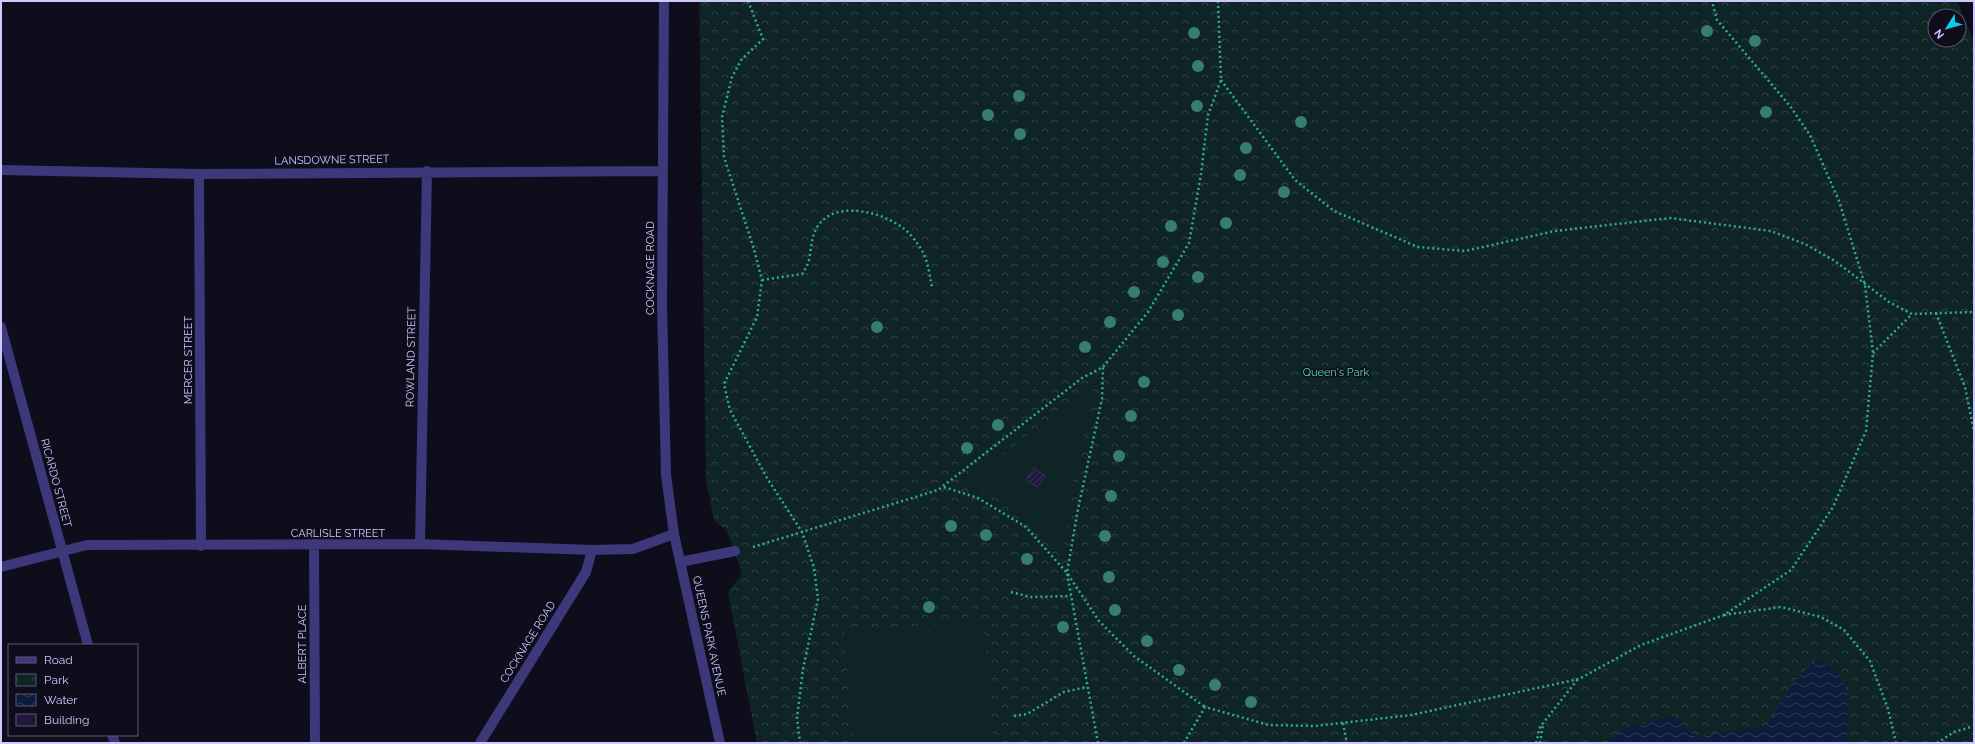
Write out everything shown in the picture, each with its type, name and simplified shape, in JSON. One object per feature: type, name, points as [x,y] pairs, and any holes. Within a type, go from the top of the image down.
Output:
[{"type":"street","name":"COCKNAGE ROAD","points":[[664,1],[662,305],[666,475],[674,534]]},
{"type":"street","name":"LANSDOWNE STREET","points":[[1,170],[199,174],[427,171],[662,171]]},
{"type":"street","name":"ROWLAND STREET","points":[[420,544],[427,171]]},
{"type":"street","name":"MERCER STREET","points":[[199,174],[201,546]]},
{"type":"street","name":"RICARDO STREET","points":[[1,327],[88,644]]},
{"type":"street","name":"CARLISLE STREET","points":[[1,567],[62,550],[87,545],[201,546],[420,544],[592,550],[633,549],[674,534]]},
{"type":"street","name":"QUEENS PARK AVENUE","points":[[674,534],[720,743]]},
{"type":"street","name":"ALBERT PLACE","points":[[314,544],[315,743]]},
{"type":"street","name":"COCKNAGE ROAD","points":[[480,743],[586,572],[592,550]]},
{"type":"street","points":[[680,562],[735,551]]},
{"type":"path","points":[[748,1],[763,40],[741,60],[732,77],[722,117],[724,157],[754,249],[762,280],[756,317],[724,384],[730,410],[767,478],[802,532],[814,568],[818,599],[802,676],[797,718],[800,743]]},
{"type":"path","points":[[735,551],[802,532],[944,487],[985,452],[1076,382],[1103,367],[1148,312],[1189,243],[1201,174],[1208,115],[1221,80],[1218,1]]},
{"type":"path","points":[[1712,1],[1716,20],[1790,106],[1810,135],[1839,200],[1865,285],[1873,353],[1866,431],[1833,507],[1791,570],[1724,615]]},
{"type":"path","points":[[1221,80],[1295,180],[1334,210],[1418,247],[1465,251],[1555,231],[1670,218],[1771,231],[1805,244],[1829,258],[1889,302],[1912,314],[1974,312]]},
{"type":"path","points":[[762,280],[802,274],[808,262],[813,233],[823,220],[842,211],[864,212],[886,218],[904,228],[920,246],[927,261],[932,287]]},
{"type":"path","points":[[1936,313],[1965,387],[1974,432]]},
{"type":"path","points":[[1873,353],[1912,314]]},
{"type":"path","points":[[1098,743],[1067,574],[1078,509],[1102,399],[1103,367]]},
{"type":"path","points":[[944,487],[978,498],[1026,527],[1067,574],[1099,621],[1134,656],[1204,707],[1268,725],[1315,726],[1411,715],[1579,679],[1641,645],[1724,615],[1781,607],[1821,617],[1844,630],[1870,661],[1888,709],[1896,743]]},
{"type":"path","points":[[1011,592],[1031,597],[1071,596]]},
{"type":"path","points":[[1536,743],[1540,727],[1579,679]]},
{"type":"path","points":[[1014,716],[1027,714],[1064,692],[1087,687]]},
{"type":"path","points":[[1184,743],[1204,707]]},
{"type":"path","points":[[1343,723],[1347,743]]},
{"type":"path","points":[[1540,743],[1543,724]]},
{"type":"path","points":[[1937,743],[1954,732],[1974,726]]},
{"type":"green space","name":"Queen's Park","points":[[699,1],[1957,1],[1960,8],[1927,8],[1927,48],[1967,48],[1967,25],[1974,42],[1974,743],[757,743],[728,592],[742,574],[727,531],[714,520],[706,481]]},
{"type":"green space","points":[[1090,388],[1094,392],[1074,476],[1063,554],[1044,530],[1024,512],[995,496],[964,483],[1035,431]]},
{"type":"green space","points":[[983,620],[994,743],[854,743],[844,633]]},
{"type":"water","points":[[1816,659],[1836,670],[1848,692],[1847,743],[1606,743],[1624,729],[1672,716],[1696,737],[1768,725],[1792,684]]},
{"type":"building","points":[[1034,468],[1045,476],[1037,487],[1026,480]]}]
